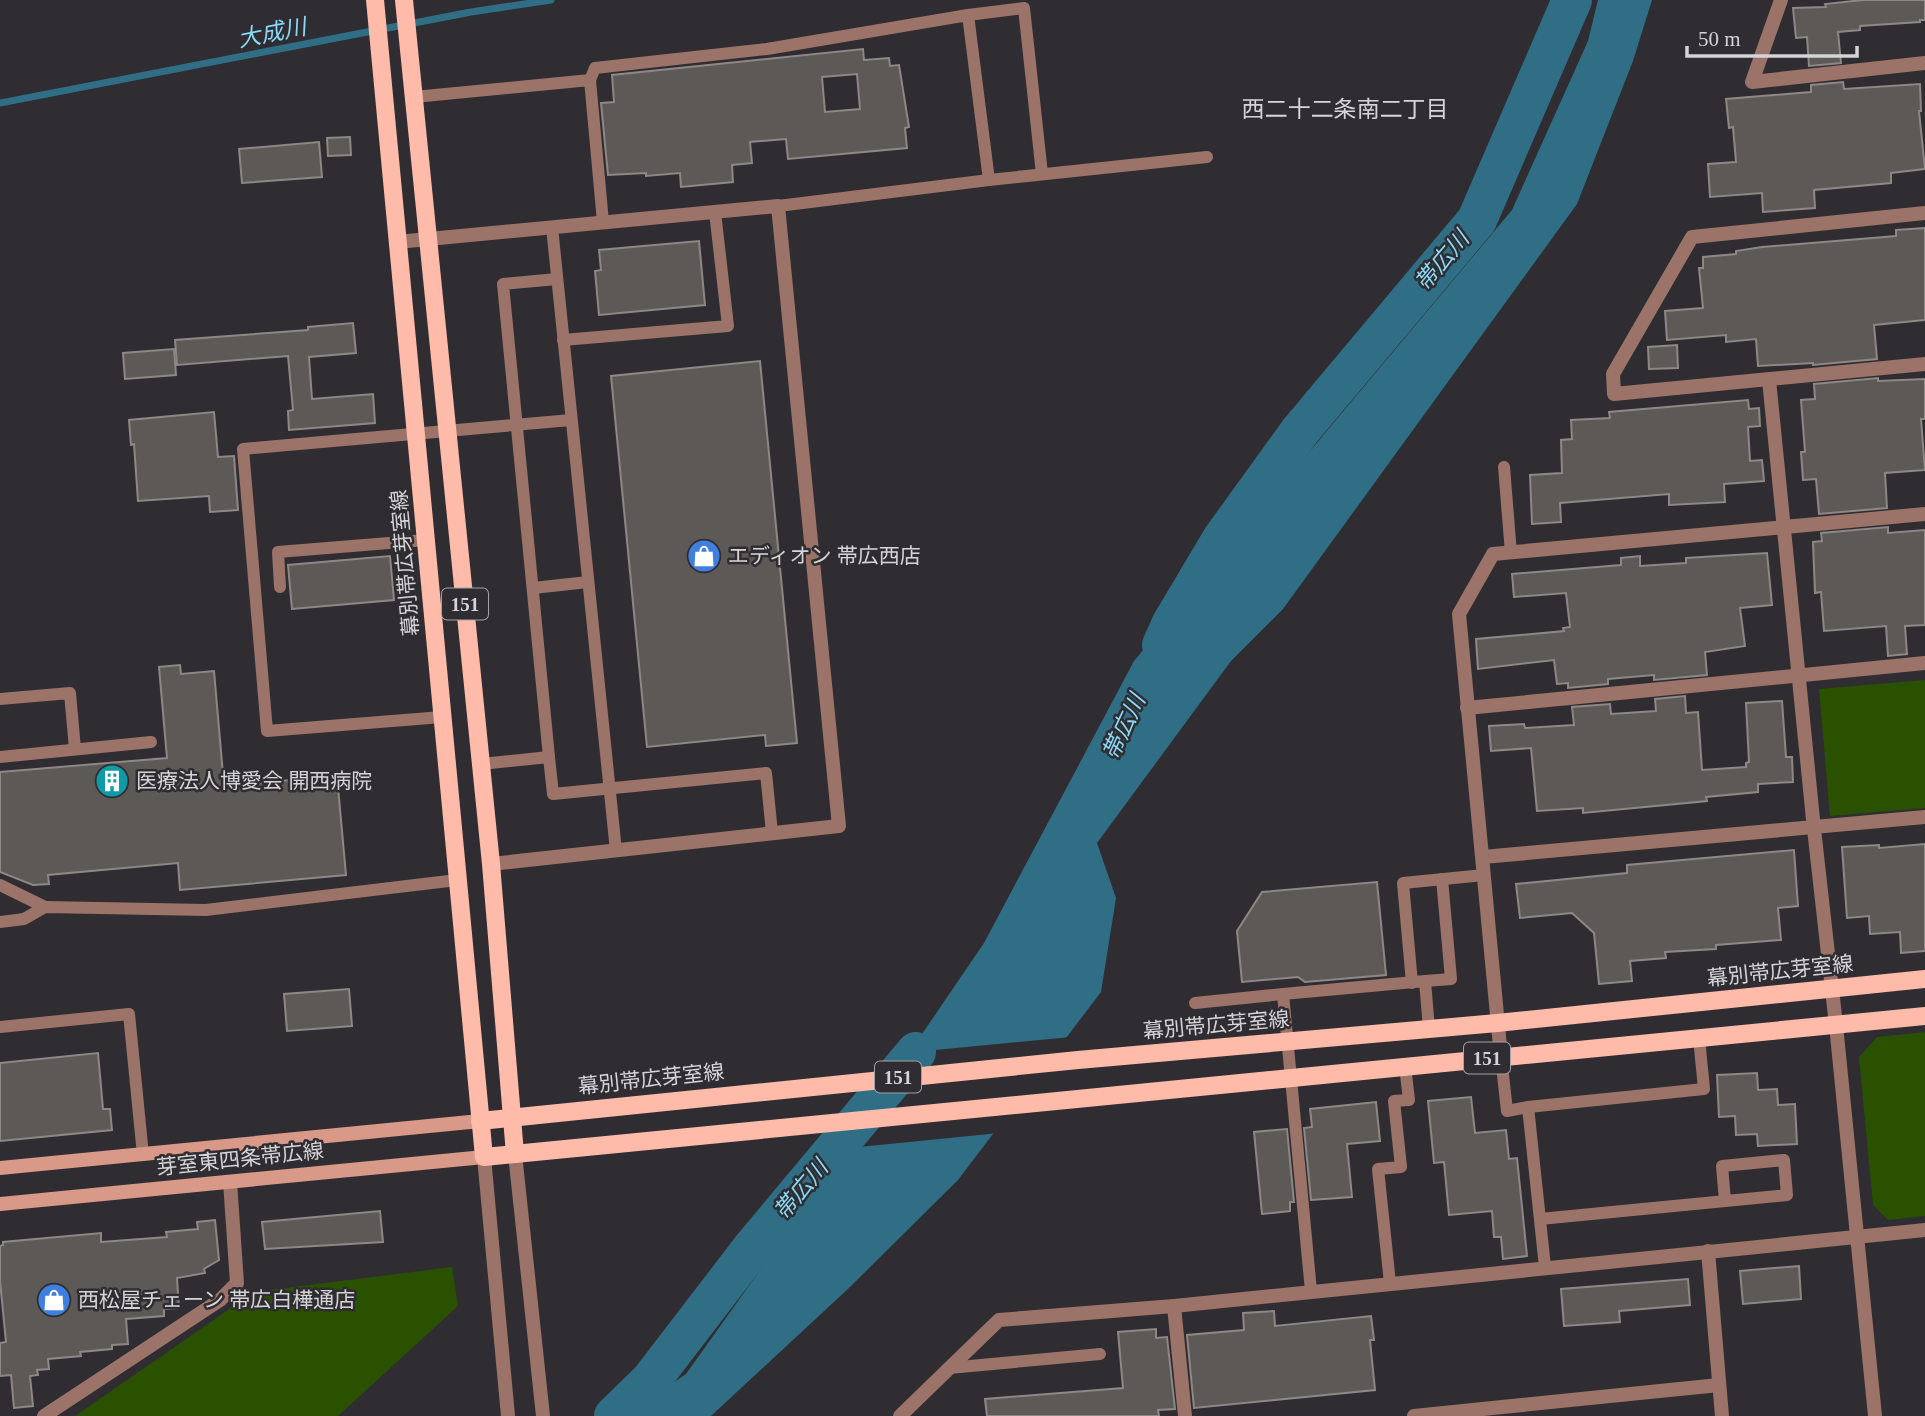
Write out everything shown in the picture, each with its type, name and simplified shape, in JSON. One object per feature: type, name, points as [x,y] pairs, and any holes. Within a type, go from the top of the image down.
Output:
[{"type":"main road","name":"151","points":[[404,0],[491,864],[515,1154]]},
{"type":"main road","name":"幕別帯広芽室線","points":[[375,1],[484,1157]]},
{"type":"main road","name":"幕別帯広芽室線","points":[[481,1121],[718,1095],[1497,1023],[1925,979]]},
{"type":"main road","name":"151","points":[[484,1157],[1925,1016]]},
{"type":"main road","name":"芽室東四条帯広線","points":[[0,1168],[481,1121]]},
{"type":"main road","name":"芽室東四条帯広線","points":[[0,1204],[484,1157]]},
{"type":"street","points":[[1781,0],[1752,82],[1925,63]]},
{"type":"street","points":[[397,242],[779,206],[839,826],[491,864]]},
{"type":"street","points":[[1925,213],[1692,237],[1613,374],[1614,394],[1925,364]]},
{"type":"street","points":[[1769,380],[1875,1416]]},
{"type":"street","points":[[1501,1057],[1459,614],[1493,554],[1925,514]]},
{"type":"street","points":[[1467,708],[1925,663]]},
{"type":"street","points":[[1483,857],[1925,817]]},
{"type":"street","points":[[515,1154],[543,1416]]},
{"type":"street","points":[[484,1157],[508,1416]]},
{"type":"street","points":[[44,1416],[220,1300],[237,1283],[230,1182]]},
{"type":"street","points":[[900,1416],[999,1320],[1174,1306],[1925,1230]]},
{"type":"street","points":[[1708,1251],[1722,1416]]},
{"type":"street","points":[[1174,1306],[1185,1416]]},
{"type":"street","points":[[1414,1416],[1720,1385]]},
{"type":"lane","points":[[603,222],[590,80],[595,68],[767,49],[1024,8],[1042,174]]},
{"type":"lane","points":[[968,15],[989,180]]},
{"type":"lane","points":[[414,97],[590,80]]},
{"type":"lane","points":[[779,206],[1208,157]]},
{"type":"lane","points":[[564,340],[728,326],[715,212]]},
{"type":"lane","points":[[552,227],[616,851]]},
{"type":"lane","points":[[557,279],[503,284],[553,794],[766,773],[772,833]]},
{"type":"lane","points":[[442,717],[267,732],[243,449],[572,420]]},
{"type":"lane","points":[[1504,467],[1511,552]]},
{"type":"lane","points":[[280,587],[278,552],[426,540]]},
{"type":"lane","points":[[533,588],[588,582]]},
{"type":"lane","points":[[0,699],[70,693],[75,749]]},
{"type":"lane","points":[[0,757],[151,742]]},
{"type":"lane","points":[[481,764],[549,757]]},
{"type":"lane","points":[[1430,1029],[1419,982],[1403,883],[1484,875]]},
{"type":"lane","points":[[1195,1003],[1451,979],[1442,879]]},
{"type":"lane","points":[[0,885],[45,907],[206,910],[457,880]]},
{"type":"lane","points":[[0,922],[24,919],[45,907]]},
{"type":"lane","points":[[1283,994],[1311,1291]]},
{"type":"lane","points":[[0,1027],[129,1014],[143,1155]]},
{"type":"lane","points":[[1501,1057],[1507,1111],[1704,1089],[1699,1038]]},
{"type":"lane","points":[[1390,1283],[1378,1169],[1401,1167],[1394,1101],[1409,1100],[1405,1066]]},
{"type":"lane","points":[[1528,1107],[1545,1267]]},
{"type":"lane","points":[[1540,1219],[1787,1195],[1784,1160],[1722,1166],[1725,1201]]},
{"type":"lane","points":[[949,1368],[1100,1354]]},
{"type":"green space","points":[[1925,680],[1925,808],[1830,816],[1819,689]]},
{"type":"green space","points":[[1925,1032],[1925,1216],[1888,1220],[1873,1205],[1859,1057],[1877,1037]]},
{"type":"green space","points":[[452,1267],[458,1306],[338,1416],[75,1416],[254,1292]]},
{"type":"water","points":[[1598,0],[1652,0],[1633,61],[1577,204],[1283,609],[1231,661],[1097,843],[1116,898],[1101,992],[958,1180],[850,1287],[711,1416],[624,1416],[686,1374],[783,1238],[984,943],[1134,661],[1512,210],[1588,41]]},
{"type":"pier","points":[[1071,1037],[999,1133],[839,1149],[904,1053]]},
{"type":"building","points":[[1863,0],[1925,0],[1925,20],[1860,26],[1860,30],[1838,32],[1841,63],[1809,66],[1807,37],[1796,38],[1793,8],[1826,7],[1825,4]]},
{"type":"building","points":[[863,49],[864,60],[889,58],[890,66],[899,65],[909,127],[905,128],[907,148],[788,159],[786,139],[750,142],[752,163],[732,165],[733,182],[681,187],[680,173],[608,175],[601,103],[614,102],[612,75]],"holes":[[[857,74],[860,109],[825,112],[822,77]]]},
{"type":"building","points":[[1843,82],[1844,89],[1920,84],[1919,111],[1925,169],[1891,173],[1891,183],[1814,190],[1815,208],[1763,212],[1762,193],[1710,197],[1708,164],[1736,162],[1733,127],[1729,128],[1726,99],[1811,92],[1811,85]]},
{"type":"building","points":[[350,137],[351,155],[328,156],[327,138]]},
{"type":"building","points":[[319,142],[322,177],[242,183],[239,149]]},
{"type":"building","points":[[1925,228],[1925,320],[1874,325],[1877,359],[1813,365],[1758,366],[1756,339],[1726,342],[1726,335],[1667,340],[1665,311],[1703,308],[1699,268],[1703,268],[1703,257],[1736,254],[1736,251],[1762,247],[1896,236],[1896,230]]},
{"type":"building","points":[[699,241],[705,305],[599,315],[595,271],[601,270],[599,250]]},
{"type":"building","points":[[353,323],[356,353],[309,357],[312,399],[373,394],[375,423],[289,430],[288,411],[293,410],[288,356],[177,365],[175,340],[308,330],[308,327]]},
{"type":"building","points":[[1677,345],[1678,368],[1649,369],[1648,347]]},
{"type":"building","points":[[174,349],[176,375],[125,379],[123,353]]},
{"type":"building","name":"エディオン 帯広西店","points":[[760,361],[797,743],[766,746],[765,735],[647,747],[611,376]]},
{"type":"building","points":[[1878,378],[1878,381],[1925,379],[1925,419],[1921,419],[1925,470],[1885,473],[1887,508],[1819,514],[1816,479],[1803,480],[1801,452],[1805,452],[1801,400],[1815,399],[1814,384]]},
{"type":"building","points":[[1748,400],[1749,409],[1759,408],[1760,426],[1748,427],[1750,461],[1762,460],[1764,481],[1724,484],[1725,502],[1669,505],[1669,494],[1560,503],[1561,522],[1532,524],[1530,475],[1562,473],[1561,440],[1572,439],[1571,420],[1610,418],[1609,412]]},
{"type":"building","points":[[214,412],[218,457],[234,456],[238,510],[210,512],[209,496],[138,501],[134,444],[131,445],[129,420]]},
{"type":"building","points":[[1888,527],[1888,533],[1925,530],[1925,625],[1905,626],[1907,654],[1888,656],[1886,626],[1824,631],[1821,592],[1815,593],[1813,542],[1822,541],[1821,533]]},
{"type":"building","points":[[1767,553],[1772,605],[1740,608],[1745,646],[1705,652],[1707,675],[1654,680],[1654,675],[1608,679],[1608,684],[1568,688],[1568,683],[1557,684],[1554,660],[1478,669],[1476,639],[1564,631],[1563,628],[1570,627],[1566,593],[1514,597],[1512,574],[1621,565],[1621,558],[1640,556],[1640,566],[1686,563],[1686,558]]},
{"type":"building","points":[[390,556],[394,600],[292,609],[288,565]]},
{"type":"building","name":"医療法人博愛会 開西病院","points":[[180,665],[181,674],[214,671],[224,786],[337,776],[346,875],[180,890],[178,863],[48,875],[49,884],[33,885],[0,872],[0,772],[167,758],[159,667]]},
{"type":"building","points":[[1685,696],[1686,713],[1698,712],[1702,770],[1746,767],[1749,762],[1746,703],[1782,701],[1786,757],[1792,757],[1793,782],[1758,784],[1758,792],[1706,797],[1707,801],[1583,813],[1583,808],[1537,811],[1531,748],[1491,751],[1489,726],[1524,724],[1525,728],[1574,725],[1572,707],[1610,704],[1611,714],[1656,711],[1655,699]]},
{"type":"building","points":[[1925,844],[1925,951],[1901,953],[1900,932],[1870,934],[1869,916],[1847,918],[1842,847],[1879,845],[1879,848]]},
{"type":"building","points":[[1794,850],[1798,906],[1778,908],[1781,940],[1716,945],[1716,949],[1665,952],[1666,958],[1630,961],[1632,981],[1599,984],[1594,933],[1572,913],[1520,918],[1516,884],[1627,873],[1627,865]]},
{"type":"building","points":[[1377,882],[1386,975],[1305,982],[1298,977],[1242,982],[1237,931],[1262,892]]},
{"type":"building","points":[[349,989],[352,1026],[287,1031],[284,994]]},
{"type":"building","points":[[98,1053],[103,1109],[110,1109],[112,1130],[0,1141],[0,1063]]},
{"type":"building","points":[[1757,1073],[1758,1090],[1777,1089],[1778,1105],[1795,1104],[1797,1144],[1758,1146],[1757,1134],[1736,1135],[1735,1116],[1719,1117],[1717,1075]]},
{"type":"building","points":[[1471,1097],[1475,1133],[1506,1130],[1509,1159],[1517,1158],[1527,1256],[1503,1259],[1501,1237],[1494,1237],[1492,1211],[1449,1215],[1444,1162],[1434,1163],[1428,1101]]},
{"type":"building","points":[[1376,1102],[1380,1141],[1347,1144],[1352,1197],[1311,1200],[1304,1128],[1312,1127],[1310,1109]]},
{"type":"building","points":[[1287,1129],[1294,1202],[1290,1202],[1290,1211],[1262,1214],[1254,1132]]},
{"type":"building","points":[[380,1211],[383,1242],[265,1249],[262,1222]]},
{"type":"building","points":[[215,1220],[219,1260],[204,1269],[205,1273],[177,1278],[179,1308],[164,1309],[164,1316],[126,1319],[128,1344],[112,1345],[112,1349],[80,1352],[81,1356],[48,1359],[49,1369],[37,1370],[38,1375],[30,1376],[33,1406],[14,1408],[11,1375],[0,1376],[0,1343],[6,1342],[0,1281],[0,1246],[3,1242],[101,1233],[101,1242],[167,1237],[166,1232],[198,1229],[197,1222]]},
{"type":"building","points":[[1799,1266],[1801,1299],[1743,1304],[1740,1271]]},
{"type":"building","points":[[1688,1279],[1690,1305],[1619,1311],[1620,1322],[1564,1326],[1561,1289]]},
{"type":"building","points":[[1274,1311],[1275,1326],[1371,1316],[1374,1340],[1370,1340],[1375,1390],[1194,1408],[1187,1335],[1244,1330],[1243,1313]]},
{"type":"building","points":[[1156,1329],[1156,1338],[1167,1337],[1175,1409],[1158,1410],[1159,1416],[987,1416],[985,1399],[1123,1388],[1118,1332]]},
{"type":"waterway","name":"大成川","points":[[0,103],[471,12],[551,0]]},
{"type":"waterway","name":"帯広川","points":[[1162,645],[1172,623],[1222,539],[1300,431],[1477,220],[1572,0]]},
{"type":"waterway","name":"帯広川","points":[[614,1416],[651,1380],[753,1247],[916,1052]]},
{"type":"place","name":"エディオン 帯広西店","points":[[704,556]]},
{"type":"place","name":"医療法人博愛会 開西病院","points":[[112,781]]},
{"type":"place","name":"西松屋チェーン 帯広白樺通店","points":[[54,1300]]},
{"type":"district","name":"西二十二条南二丁目","points":[[1345,109]]}]
